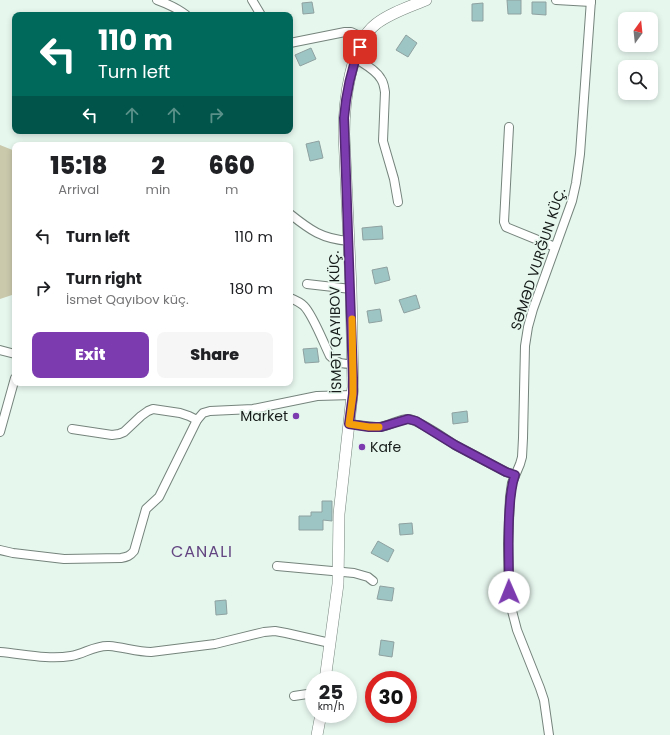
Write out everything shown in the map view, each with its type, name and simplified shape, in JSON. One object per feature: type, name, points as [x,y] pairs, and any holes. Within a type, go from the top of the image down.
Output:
[{"type":"street","points":[[157,0],[182,12]]},
{"type":"street","points":[[252,0],[260,12]]},
{"type":"street","points":[[326,671],[338,584],[339,514],[353,394],[351,289],[344,118],[348,89],[355,58],[370,29],[400,11],[426,0]]},
{"type":"street","points":[[556,0],[591,1]]},
{"type":"street","name":"SƏMƏD VURĞUN KÜÇ.","points":[[549,735],[544,700],[517,630],[511,607],[509,592],[508,544],[510,497],[512,483],[522,457],[528,327],[533,309],[572,201],[576,183],[580,154],[591,1]]},
{"type":"street","points":[[293,42],[345,32],[351,32],[364,38]]},
{"type":"street","points":[[355,58],[376,73],[381,78],[384,85],[383,141],[394,179],[398,202]]},
{"type":"street","points":[[509,126],[504,222],[506,227],[556,247]]},
{"type":"street","points":[[293,217],[315,233],[328,238],[349,241]]},
{"type":"street","points":[[307,284],[351,289]]},
{"type":"street","points":[[293,299],[304,306],[310,313],[330,356],[335,361],[342,364],[353,364]]},
{"type":"street","points":[[0,350],[12,353]]},
{"type":"street","points":[[0,432],[13,386]]},
{"type":"street","points":[[0,550],[13,554],[64,559],[128,557],[134,551],[148,506],[159,497],[197,420],[204,413],[210,411],[253,410],[317,396],[353,394]]},
{"type":"street","points":[[72,429],[112,435],[119,434],[124,432],[144,414],[153,409],[180,413],[197,420]]},
{"type":"street","points":[[349,424],[381,427],[408,419],[416,421],[455,445],[506,472],[515,475]]},
{"type":"street","points":[[277,566],[354,573],[368,577],[373,581]]},
{"type":"street","points":[[0,652],[60,657],[72,656],[99,647],[108,646],[151,652],[215,644],[264,632],[275,631],[330,643]]},
{"type":"street","points":[[294,696],[305,694]]},
{"type":"street","points":[[317,735],[319,723]]},
{"type":"green space","points":[[0,145],[12,150],[12,295],[0,299]]},
{"type":"building","points":[[507,0],[521,0],[521,14],[508,14]]},
{"type":"building","points":[[312,2],[314,13],[303,14],[302,3]]},
{"type":"building","points":[[532,2],[546,2],[546,15],[532,14]]},
{"type":"building","points":[[483,3],[483,21],[472,21],[472,4]]},
{"type":"building","points":[[406,35],[417,43],[408,57],[396,50]]},
{"type":"building","points":[[311,48],[316,59],[300,66],[295,55]]},
{"type":"building","points":[[319,141],[323,158],[310,161],[306,144]]},
{"type":"building","points":[[382,226],[383,239],[363,240],[362,228]]},
{"type":"building","points":[[387,267],[390,280],[375,284],[372,270]]},
{"type":"building","points":[[416,295],[420,308],[404,313],[399,300]]},
{"type":"building","points":[[380,309],[382,321],[369,323],[367,311]]},
{"type":"building","points":[[317,348],[319,362],[305,363],[303,349]]},
{"type":"building","points":[[467,411],[468,422],[453,424],[452,413]]},
{"type":"building","points":[[322,501],[332,501],[332,521],[323,520],[323,530],[299,530],[299,516],[311,516],[311,512],[322,512]]},
{"type":"building","points":[[412,523],[413,534],[400,535],[399,524]]},
{"type":"building","points":[[378,541],[394,550],[388,562],[371,553]]},
{"type":"building","points":[[380,586],[394,588],[392,601],[377,599]]},
{"type":"building","points":[[226,600],[227,614],[216,615],[215,601]]},
{"type":"building","points":[[381,640],[394,642],[392,657],[379,655]]},
{"type":"slow traffic","points":[[352,319],[353,394],[349,424],[379,427]]},
{"type":"place","name":"Market","points":[[296,416]]},
{"type":"place","name":"Kafe","points":[[362,447]]},
{"type":"district","name":"CANALI","points":[[202,551]]},
{"type":"route","points":[[360,47],[355,58],[350,78],[344,118],[353,378],[353,394],[349,424],[381,427],[408,419],[416,421],[455,445],[506,472],[515,475],[510,497],[508,544],[509,592]]}]
